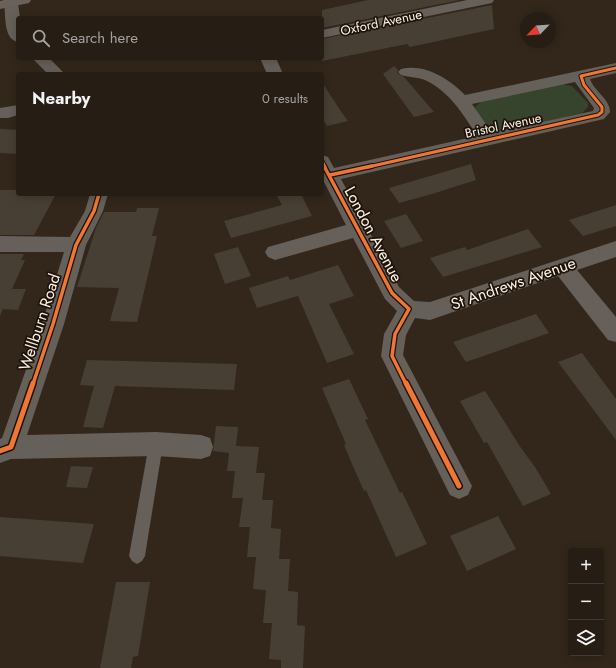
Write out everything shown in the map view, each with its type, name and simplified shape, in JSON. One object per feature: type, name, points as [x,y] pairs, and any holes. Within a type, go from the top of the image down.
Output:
[{"type":"street","name":"Oxford Avenue","points":[[324,34],[487,0]]},
{"type":"street","points":[[12,2],[16,36]]},
{"type":"street","points":[[42,60],[55,72]]},
{"type":"street","points":[[269,60],[274,72]]},
{"type":"street","points":[[462,101],[616,68]]},
{"type":"street","points":[[406,72],[429,76],[446,84],[462,101],[487,138]]},
{"type":"street","name":"Bristol Avenue","points":[[326,168],[487,138],[598,115],[602,112],[602,107],[584,86],[581,76]]},
{"type":"street","points":[[0,113],[8,114],[16,111]]},
{"type":"street","name":"London Avenue","points":[[326,168],[392,293],[409,309]]},
{"type":"street","name":"Wellburn Road","points":[[98,196],[94,211],[76,245],[53,324],[6,449],[156,444],[201,447]]},
{"type":"street","name":"London Avenue","points":[[275,252],[359,230]]},
{"type":"street","points":[[0,244],[76,245]]},
{"type":"street","name":"St Andrews Avenue","points":[[409,309],[430,311],[616,249]]},
{"type":"street","points":[[562,266],[616,333]]},
{"type":"street","points":[[409,309],[395,334],[392,356],[459,486]]},
{"type":"lane","points":[[137,556],[156,444]]},
{"type":"green space","points":[[561,84],[572,86],[588,103],[588,107],[582,113],[499,134],[491,130],[484,123],[476,111],[475,107],[481,102]]},
{"type":"building","points":[[368,0],[460,0],[324,28],[324,16],[322,16],[322,10]]},
{"type":"building","points":[[492,5],[494,29],[410,47],[407,44],[322,61],[324,60],[324,39]]},
{"type":"building","points":[[394,66],[398,70],[397,73],[404,77],[434,112],[414,117],[383,74]]},
{"type":"building","points":[[324,85],[348,121],[327,126],[324,121]]},
{"type":"building","points":[[0,129],[16,130],[16,154],[0,153]]},
{"type":"building","points":[[471,164],[476,180],[432,194],[399,203],[389,188]]},
{"type":"building","points":[[0,190],[16,190],[16,196],[55,196],[34,235],[0,235]]},
{"type":"building","points":[[277,196],[302,196],[312,216],[231,238],[224,221],[282,205]]},
{"type":"building","points":[[616,205],[616,226],[583,236],[569,220]]},
{"type":"building","points":[[137,208],[159,208],[152,236],[157,236],[137,322],[110,321],[119,288],[77,287],[96,228],[104,212],[136,212]]},
{"type":"building","points":[[406,214],[423,241],[401,248],[384,221]]},
{"type":"building","points":[[528,229],[542,247],[443,277],[430,258],[465,247],[467,250]]},
{"type":"building","points":[[238,247],[251,276],[225,284],[214,254]]},
{"type":"building","points":[[0,254],[24,254],[21,260],[25,260],[12,289],[26,289],[18,310],[3,309],[0,316]]},
{"type":"building","points":[[338,265],[354,296],[329,304],[354,354],[327,363],[298,296],[257,308],[249,288],[288,276],[290,280]]},
{"type":"building","points":[[536,314],[549,333],[466,362],[453,342]]},
{"type":"building","points":[[582,353],[616,399],[616,440],[558,362]]},
{"type":"building","points":[[87,360],[237,364],[234,390],[115,386],[103,428],[83,427],[94,386],[80,385]]},
{"type":"building","points":[[349,379],[368,419],[365,420],[400,493],[402,492],[427,544],[396,557],[366,490],[364,491],[352,464],[344,445],[346,444],[322,388]]},
{"type":"building","points":[[485,391],[551,494],[523,506],[487,442],[484,443],[460,401]]},
{"type":"building","points":[[216,426],[238,427],[236,446],[259,447],[256,473],[265,473],[262,500],[273,500],[271,528],[281,529],[279,559],[290,559],[288,591],[298,592],[297,625],[305,626],[303,668],[281,668],[281,660],[269,659],[272,623],[263,623],[266,590],[253,589],[256,557],[247,557],[250,527],[239,527],[243,498],[232,498],[235,471],[227,471],[229,453],[213,451]]},
{"type":"building","points":[[71,466],[93,467],[87,488],[66,487]]},
{"type":"building","points":[[498,516],[516,549],[467,571],[450,536]]},
{"type":"building","points":[[0,517],[94,524],[83,563],[0,556]]},
{"type":"building","points":[[116,582],[150,582],[138,656],[133,657],[131,668],[100,668]]},
{"type":"cycle path","points":[[330,175],[598,115],[602,112],[602,107],[584,85],[581,76],[616,68]]},
{"type":"cycle path","points":[[324,165],[392,293],[409,309],[395,334],[392,356],[459,486]]},
{"type":"cycle path","points":[[0,451],[11,447],[53,324],[76,245],[94,211],[98,196]]}]
